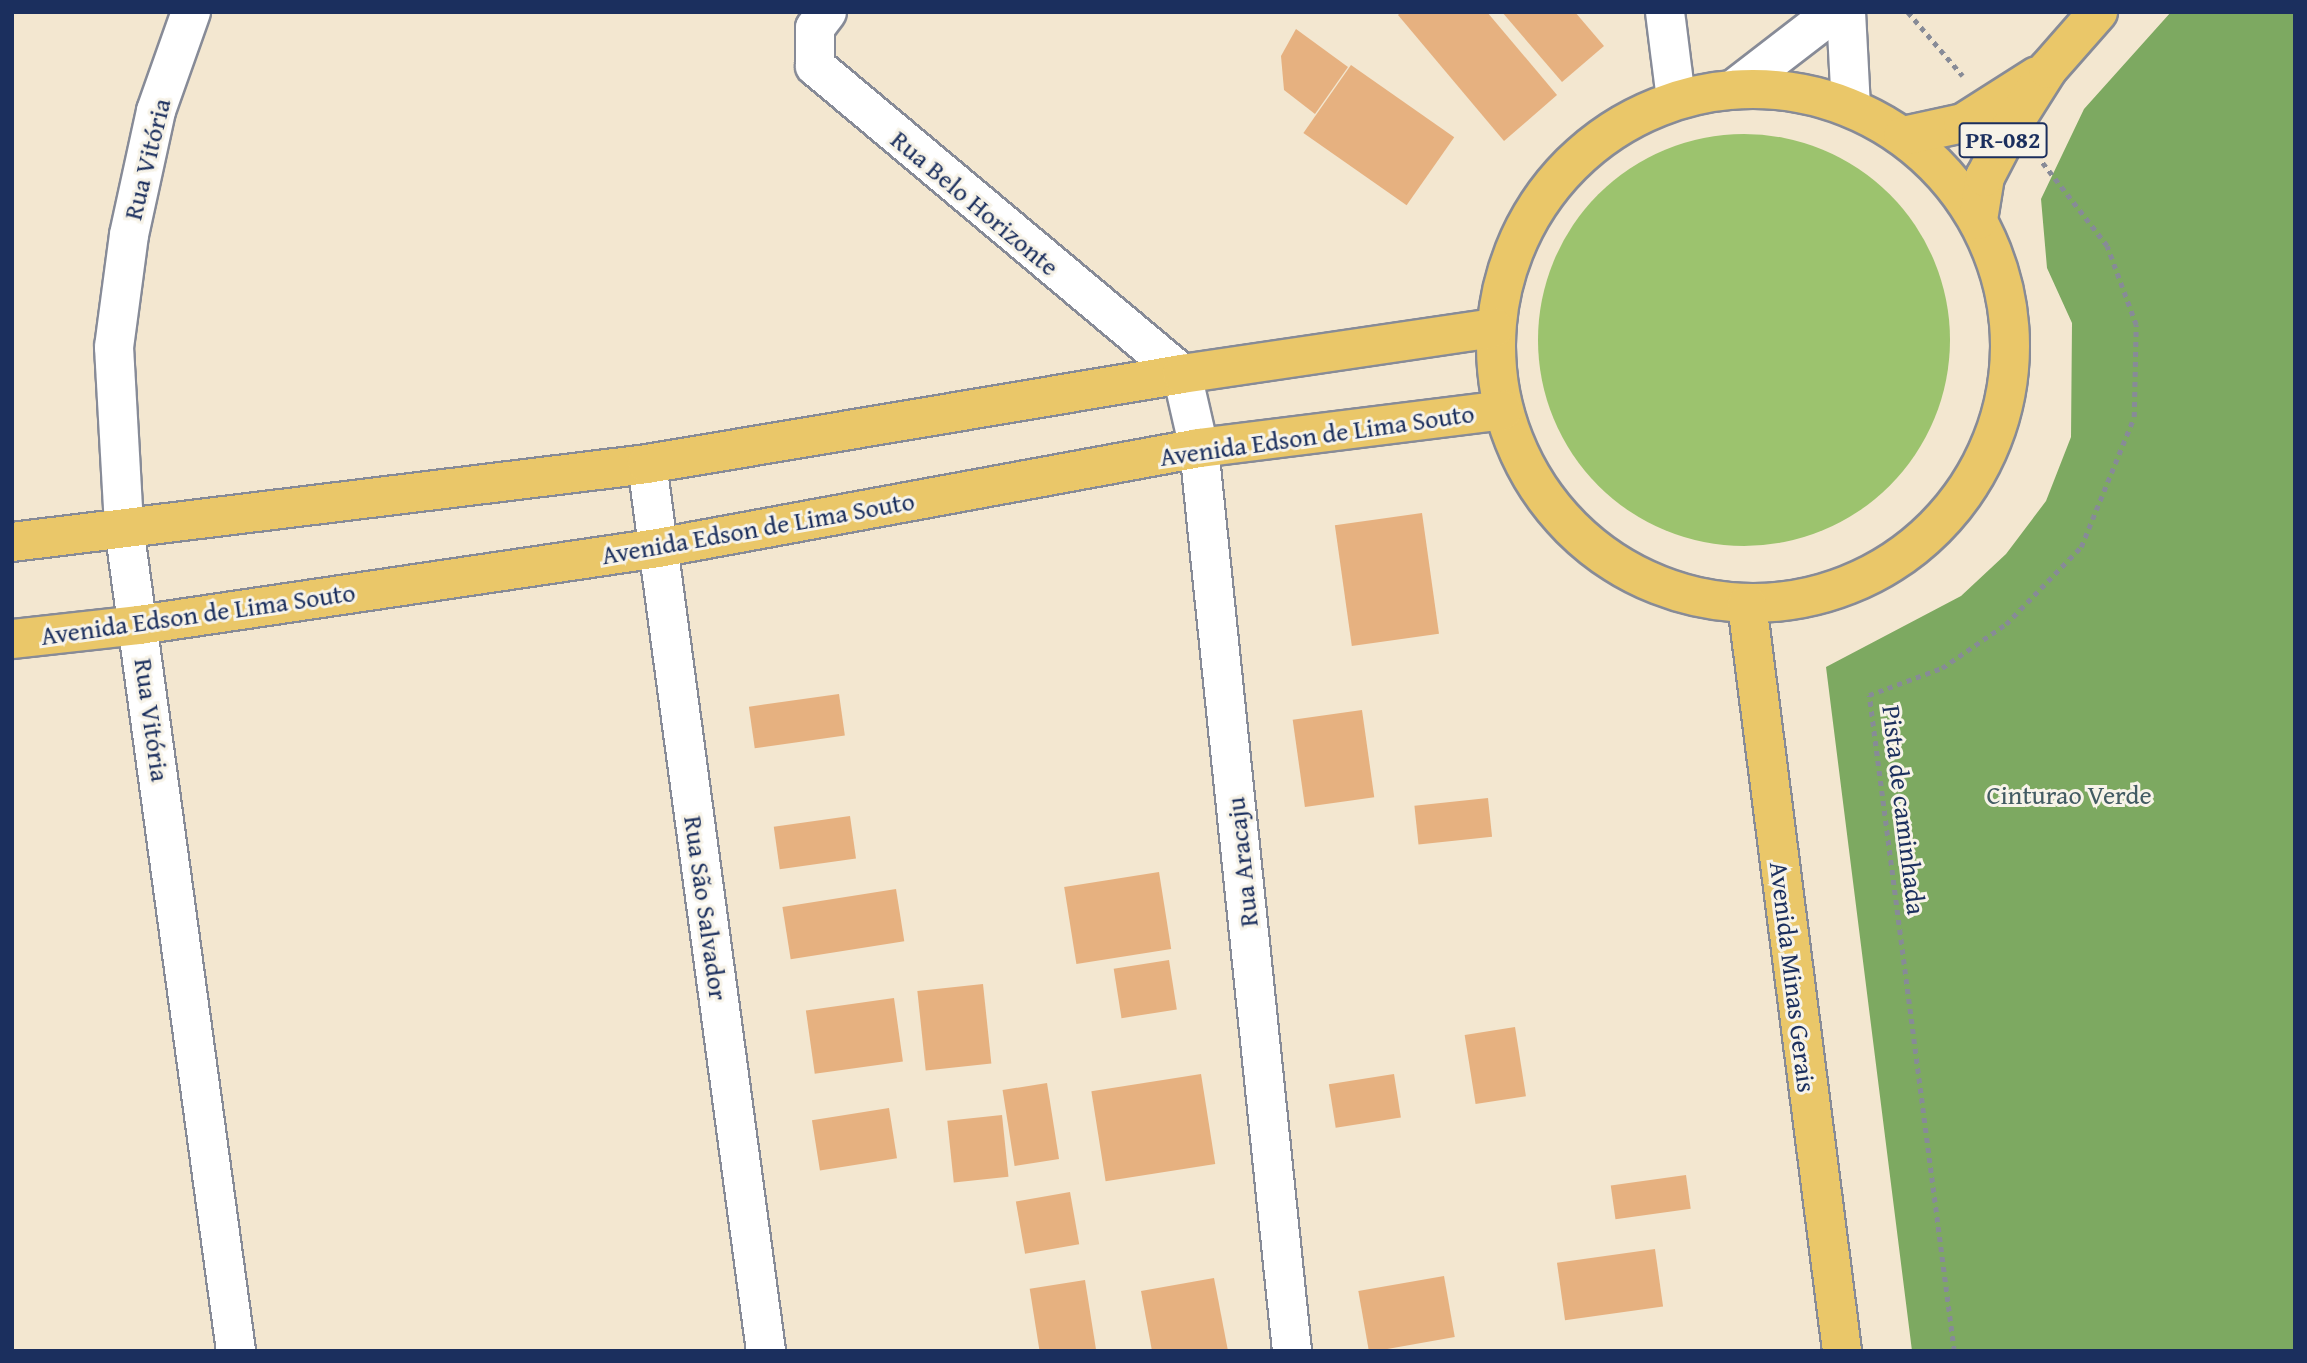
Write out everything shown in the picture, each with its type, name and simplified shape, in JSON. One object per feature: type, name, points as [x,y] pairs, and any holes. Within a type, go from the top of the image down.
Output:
[{"type":"main road","name":"PR-082","points":[[1978,219],[2000,118],[2098,12]]},
{"type":"main road","points":[[1734,89],[1794,91],[1851,108],[1903,136],[1947,176],[1978,219],[1998,268],[2010,320],[2010,372],[2000,424],[1979,472],[1949,516],[1910,551],[1866,579],[1816,597],[1747,604],[1671,590],[1628,571],[1589,544],[1555,510],[1528,471],[1503,410],[1494,328],[1506,271],[1531,214],[1570,164],[1619,125],[1676,99],[1734,89]]},
{"type":"main road","name":"PR-082","points":[[1903,136],[2000,118]]},
{"type":"main road","points":[[12,542],[647,464],[1182,374],[1494,328]]},
{"type":"main road","name":"Avenida Edson de Lima Souto","points":[[12,639],[139,625],[658,548],[1199,449],[1503,410]]},
{"type":"main road","name":"Avenida Minas Gerais","points":[[1747,604],[1842,1351]]},
{"type":"street","name":"Rua Vitória","points":[[191,12],[156,111],[127,248],[114,346],[124,527],[236,1351]]},
{"type":"street","name":"Rua Belo Horizonte","points":[[827,12],[815,28],[815,66],[1182,374]]},
{"type":"street","points":[[1665,12],[1676,99]]},
{"type":"street","points":[[1734,89],[1834,12]]},
{"type":"street","points":[[1846,12],[1851,108]]},
{"type":"street","name":"Rua Aracaju","points":[[1182,374],[1199,449],[1292,1351]]},
{"type":"street","name":"Rua São Salvador","points":[[647,464],[766,1351]]},
{"type":"path","name":"Pista de caminhada","points":[[1908,12],[2000,118],[2059,179],[2107,246],[2136,325],[2134,416],[2081,547],[1995,632],[1942,668],[1869,695],[1954,1351]]},
{"type":"green space","name":"Cinturao Verde","points":[[2171,12],[2295,12],[2295,1351],[1912,1351],[1826,667],[1961,596],[2006,554],[2046,501],[2071,437],[2072,323],[2047,268],[2041,199],[2084,109]]},
{"type":"green space","points":[[1744,134],[1784,138],[1823,150],[1858,169],[1890,194],[1915,226],[1934,261],[1946,300],[1950,340],[1946,380],[1934,419],[1915,454],[1890,486],[1858,511],[1823,530],[1784,542],[1744,546],[1704,542],[1665,530],[1630,511],[1598,486],[1573,454],[1554,419],[1542,380],[1538,340],[1542,300],[1554,261],[1573,226],[1598,194],[1630,169],[1665,150],[1704,138]]},
{"type":"building","points":[[1401,12],[1487,12],[1557,95],[1504,141],[1398,15]]},
{"type":"building","points":[[1502,12],[1575,12],[1604,46],[1562,82]]},
{"type":"building","points":[[1296,29],[1348,67],[1315,114],[1284,90],[1281,56]]},
{"type":"building","points":[[1351,65],[1454,137],[1407,205],[1303,133]]},
{"type":"building","points":[[1422,513],[1439,634],[1352,646],[1335,525]]},
{"type":"building","points":[[839,694],[845,736],[755,748],[749,707]]},
{"type":"building","points":[[1362,710],[1374,797],[1305,807],[1293,720]]},
{"type":"building","points":[[1488,798],[1492,837],[1418,845],[1414,806]]},
{"type":"building","points":[[850,816],[856,859],[780,869],[774,827]]},
{"type":"building","points":[[1159,872],[1171,949],[1076,964],[1064,887]]},
{"type":"building","points":[[896,889],[904,941],[791,959],[782,907]]},
{"type":"building","points":[[1169,960],[1177,1009],[1122,1018],[1114,969]]},
{"type":"building","points":[[983,984],[991,1064],[926,1070],[917,991]]},
{"type":"building","points":[[894,998],[903,1061],[815,1074],[806,1010]]},
{"type":"building","points":[[1515,1027],[1526,1096],[1476,1104],[1465,1035]]},
{"type":"building","points":[[1201,1074],[1215,1164],[1106,1181],[1091,1091]]},
{"type":"building","points":[[1394,1074],[1401,1117],[1336,1128],[1329,1084]]},
{"type":"building","points":[[1047,1083],[1059,1159],[1015,1166],[1003,1090]]},
{"type":"building","points":[[889,1108],[897,1158],[820,1171],[812,1120]]},
{"type":"building","points":[[1002,1115],[1008,1177],[954,1182],[947,1121]]},
{"type":"building","points":[[1686,1175],[1691,1209],[1615,1219],[1611,1186]]},
{"type":"building","points":[[1070,1192],[1079,1244],[1025,1254],[1016,1202]]},
{"type":"building","points":[[1655,1249],[1663,1306],[1565,1320],[1557,1263]]},
{"type":"building","points":[[1444,1276],[1455,1337],[1369,1351],[1358,1291]]},
{"type":"building","points":[[1214,1278],[1228,1351],[1152,1351],[1141,1291]]},
{"type":"building","points":[[1085,1280],[1096,1351],[1040,1351],[1030,1289]]}]
